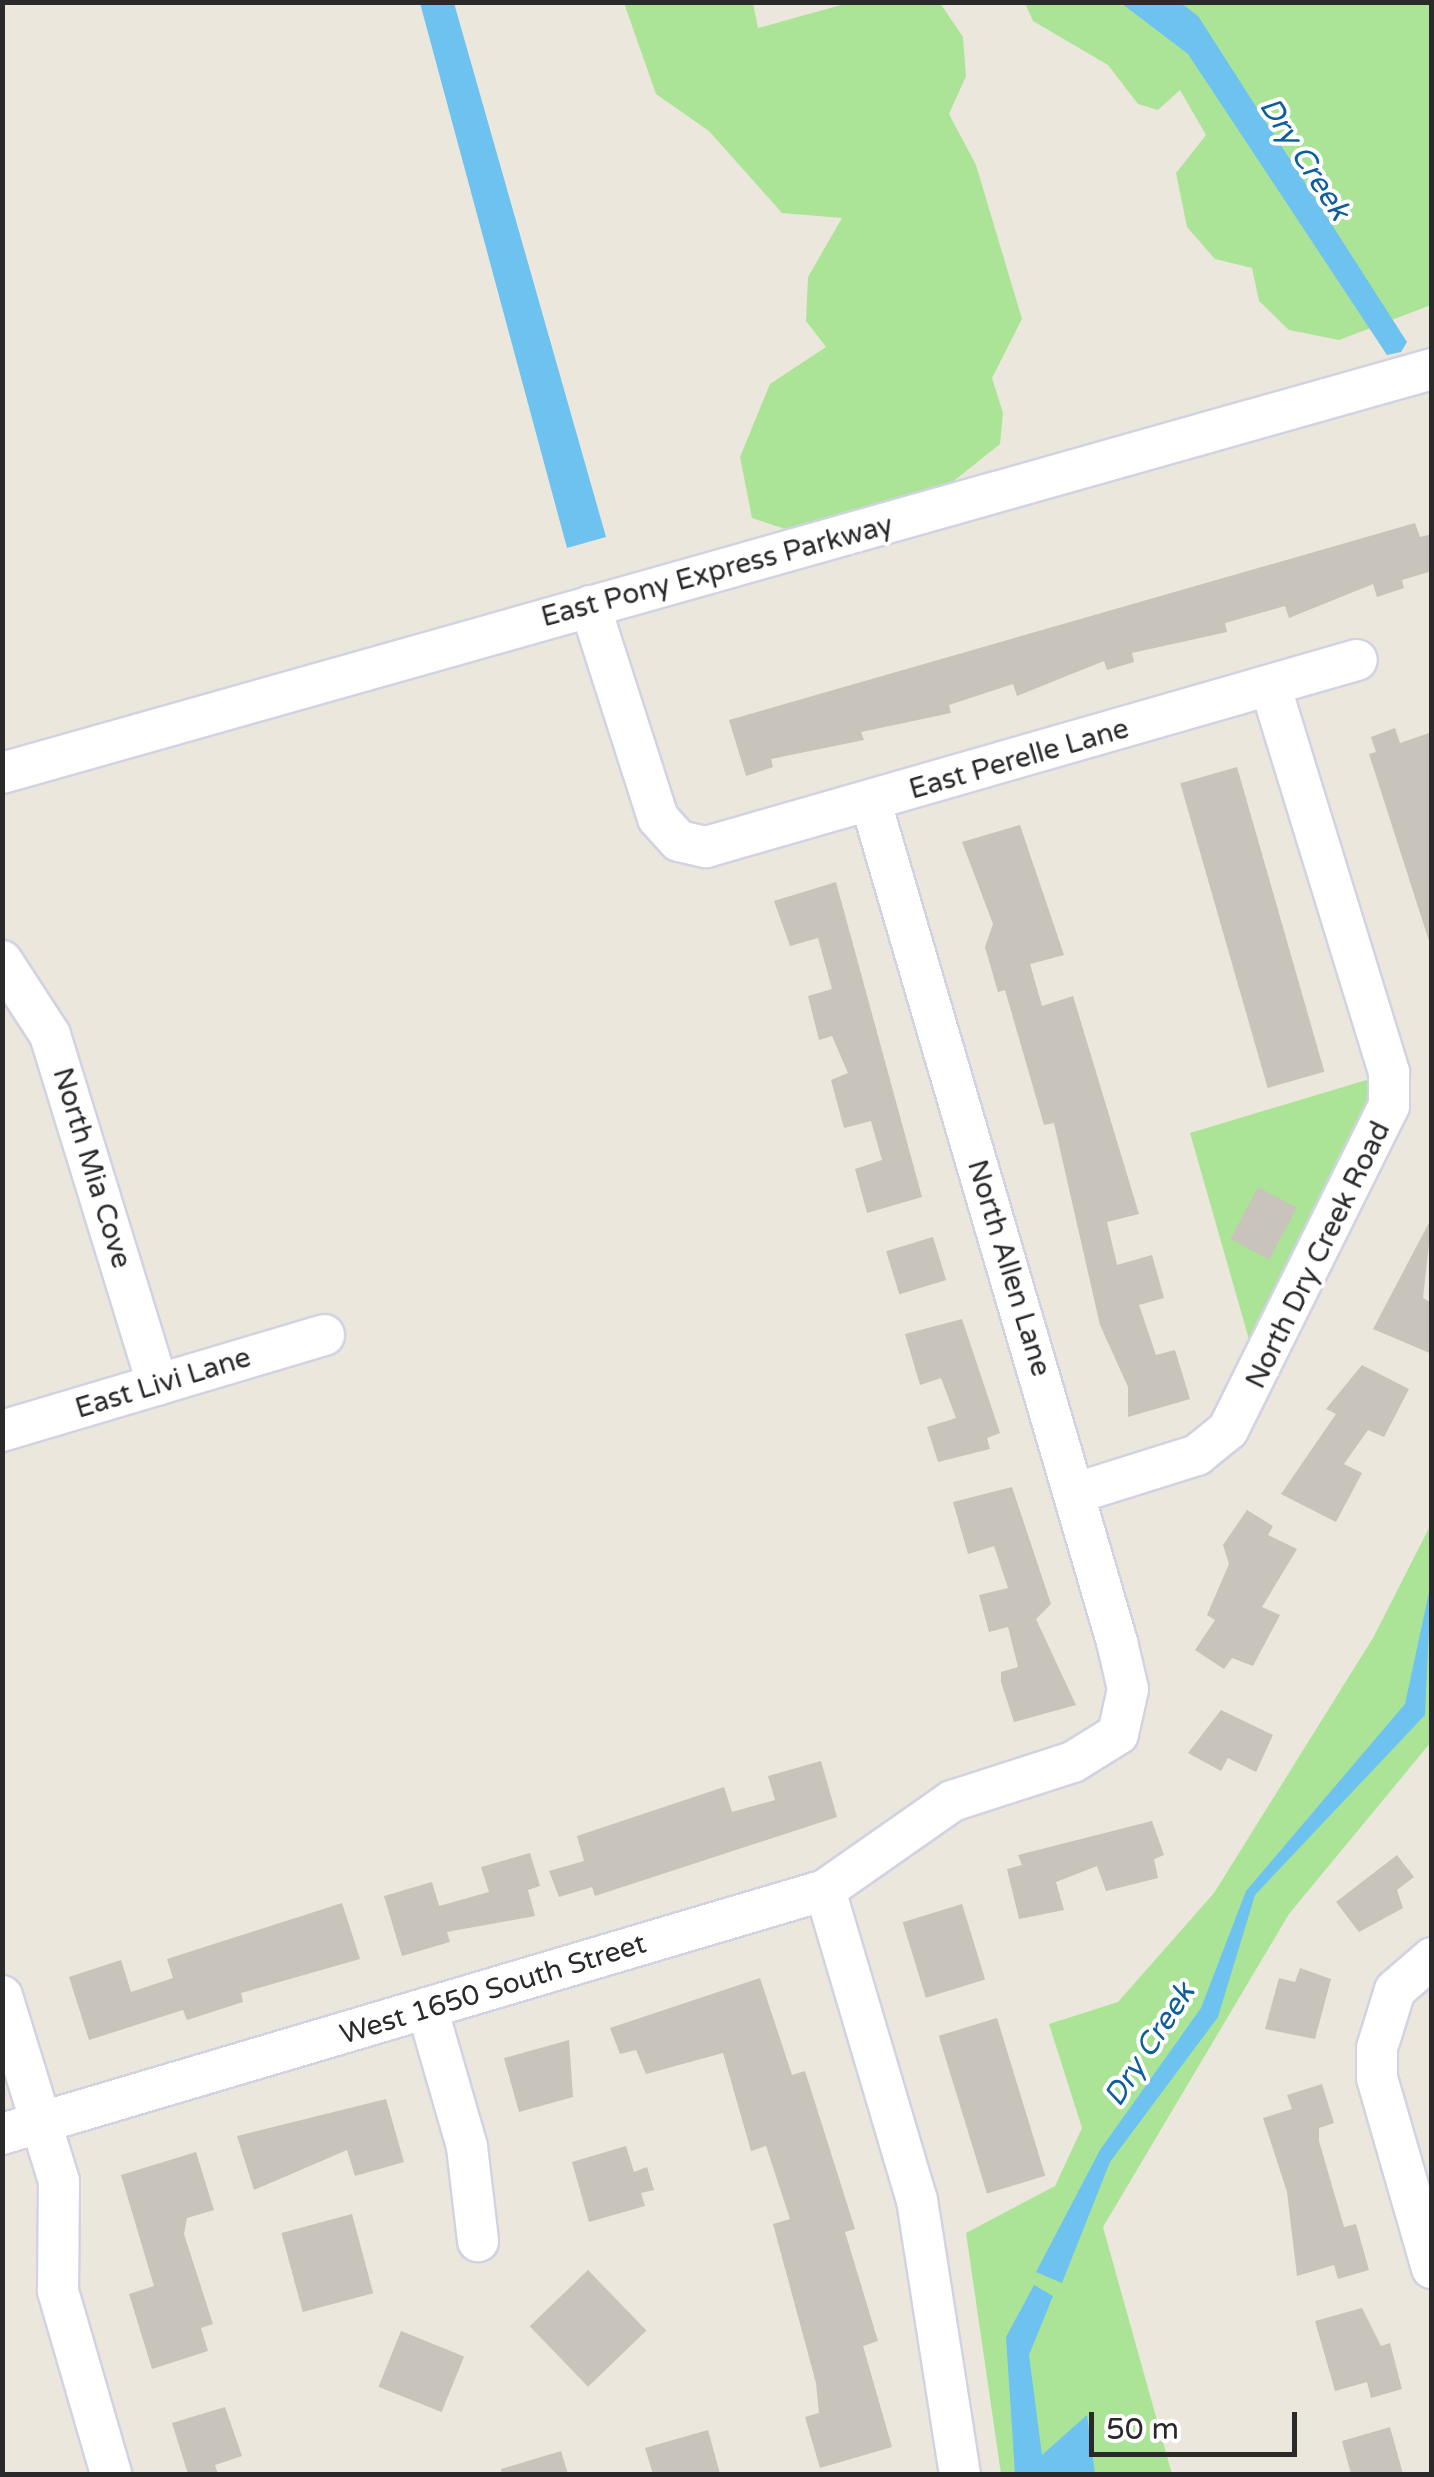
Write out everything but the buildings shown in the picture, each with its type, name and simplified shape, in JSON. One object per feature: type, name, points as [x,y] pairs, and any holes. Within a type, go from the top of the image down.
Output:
[{"type":"street","name":"East Pony Express Parkway","points":[[2,772],[1432,369]]},
{"type":"street","name":"East Perelle Lane","points":[[590,606],[658,818],[680,840],[714,847],[1358,660]]},
{"type":"street","name":"North Dry Creek Road","points":[[1076,1493],[1197,1455],[1228,1430],[1389,1106],[1389,1072],[1270,686]]},
{"type":"street","name":"North Allen Lane","points":[[871,803],[1076,1493],[1128,1690],[1118,1734]]},
{"type":"street","name":"North Mia Cove","points":[[2,962],[50,1035],[158,1385]]},
{"type":"street","name":"East Livi Lane","points":[[2,1432],[324,1335]]},
{"type":"street","name":"West 1650 South Street","points":[[2,2134],[825,1890],[960,1798],[1074,1762],[1118,1734]]},
{"type":"street","points":[[825,1890],[917,2200],[960,2474]]},
{"type":"street","points":[[1432,1958],[1396,1990],[1382,2018],[1377,2078],[1432,2268]]},
{"type":"street","points":[[2,1996],[61,2200],[58,2291],[112,2474]]},
{"type":"street","points":[[427,2008],[467,2147],[478,2241]]},
{"type":"green space","points":[[624,3],[753,3],[758,28],[848,3],[940,3],[963,37],[966,76],[949,114],[976,165],[1022,319],[992,378],[1003,413],[1000,444],[945,488],[785,529],[752,518],[740,457],[770,384],[826,347],[806,321],[808,277],[842,218],[782,213],[709,131],[656,94]]},
{"type":"green space","points":[[1025,3],[1431,3],[1431,305],[1339,340],[1289,330],[1259,301],[1252,268],[1215,259],[1187,227],[1176,173],[1206,135],[1180,90],[1158,110],[1138,104],[1108,65],[1033,21]]},
{"type":"green space","points":[[1373,1078],[1374,1119],[1252,1350],[1190,1133]]},
{"type":"green space","points":[[1431,1524],[1431,1742],[1289,1914],[1103,2227],[1172,2474],[1001,2474],[966,2233],[1055,2186],[1082,2128],[1049,2024],[1118,2002],[1214,1893],[1373,1638]]},
{"type":"water","points":[[420,3],[454,3],[606,537],[567,548]]},
{"type":"water","points":[[1121,3],[1181,3],[1198,16],[1407,342],[1401,352],[1387,355],[1188,54]]},
{"type":"water","points":[[1431,1583],[1425,1715],[1255,1895],[1218,2017],[1110,2162],[1062,2283],[1036,2272],[1100,2150],[1201,2008],[1246,1891],[1405,1704]]},
{"type":"water","points":[[1034,2285],[1053,2296],[1029,2355],[1042,2455],[1087,2415],[1095,2474],[1015,2474],[1006,2337]]},
{"type":"water label","name":"Dry Creek","points":[[1304,159]]},
{"type":"water label","name":"Dry Creek","points":[[1150,2045]]}]
